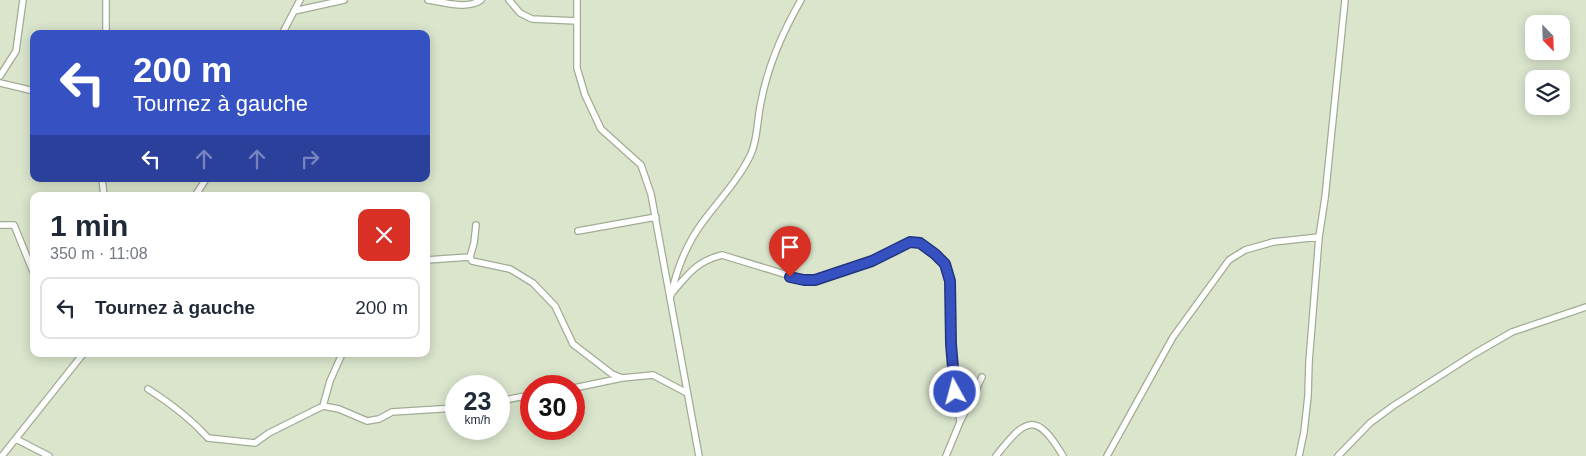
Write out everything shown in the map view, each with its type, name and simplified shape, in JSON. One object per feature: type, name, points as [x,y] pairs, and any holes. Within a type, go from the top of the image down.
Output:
[{"type":"street","points":[[0,76],[16,51],[23,0]]},
{"type":"street","points":[[106,0],[106,30]]},
{"type":"street","points":[[284,30],[300,0]]},
{"type":"street","points":[[294,11],[344,0]]},
{"type":"street","points":[[428,0],[459,5],[474,4],[480,0]]},
{"type":"street","points":[[509,0],[520,13],[532,18],[577,21]]},
{"type":"street","points":[[576,0],[577,68],[585,95],[601,129],[622,146],[643,168],[656,217],[699,456]]},
{"type":"street","points":[[671,296],[677,268],[689,243],[704,220],[743,171],[752,152],[760,103],[770,65],[783,32],[800,0]]},
{"type":"street","points":[[1299,456],[1308,396],[1319,237],[1326,189],[1345,0]]},
{"type":"street","points":[[0,83],[30,90]]},
{"type":"street","points":[[578,231],[656,217]]},
{"type":"street","points":[[0,226],[14,225],[30,264]]},
{"type":"street","points":[[470,257],[476,225]]},
{"type":"street","points":[[1107,456],[1173,337],[1229,260],[1245,250],[1273,242],[1319,237]]},
{"type":"street","points":[[671,296],[697,265],[709,258],[722,254],[804,280],[815,280],[872,261],[910,242],[920,243],[945,264],[950,281],[951,358],[960,422]]},
{"type":"street","points":[[430,260],[470,257]]},
{"type":"street","points":[[470,257],[472,261],[477,263],[510,269],[533,283],[555,306],[573,344],[604,369],[622,378]]},
{"type":"street","points":[[1338,456],[1370,423],[1474,354],[1512,332],[1586,307]]},
{"type":"street","points":[[2,456],[81,357]]},
{"type":"street","points":[[323,406],[330,381],[341,357]]},
{"type":"street","points":[[585,386],[622,378],[653,375],[687,393]]},
{"type":"street","points":[[946,456],[982,377]]},
{"type":"street","points":[[148,389],[194,423],[208,438],[255,444],[269,433],[323,406],[339,409],[367,420],[379,419],[392,412],[445,409]]},
{"type":"street","points":[[996,456],[1013,434],[1030,424],[1036,426],[1053,439],[1063,456]]},
{"type":"street","points":[[16,439],[49,456]]},
{"type":"route","points":[[790,277],[815,280],[872,261],[910,242],[920,243],[945,264],[950,281],[951,358],[955,392]]}]
